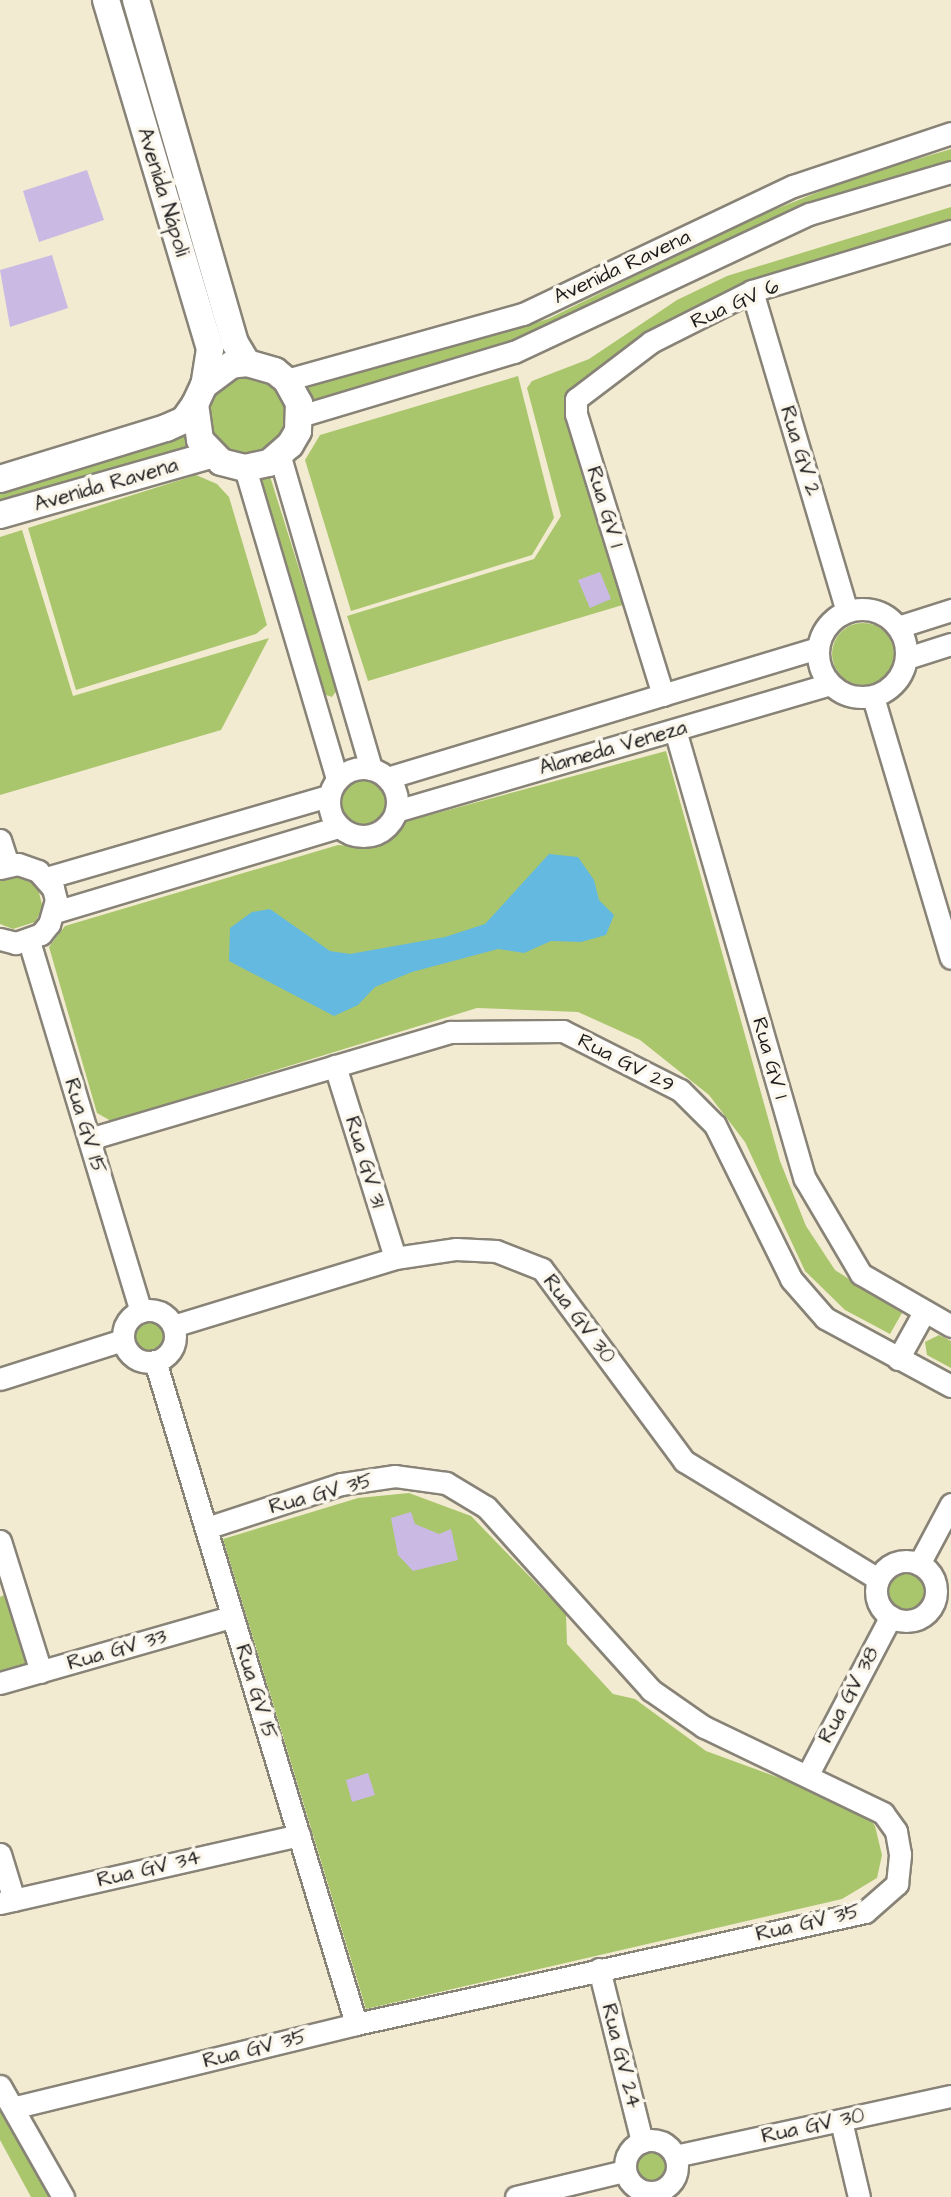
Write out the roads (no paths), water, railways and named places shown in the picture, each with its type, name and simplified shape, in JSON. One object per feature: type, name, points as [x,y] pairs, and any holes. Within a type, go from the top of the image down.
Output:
[{"type":"main road","name":"Avenida Nápoli","points":[[106,0],[210,349],[200,395]]},
{"type":"main road","name":"Avenida Nápoli","points":[[136,0],[235,342],[247,363]]},
{"type":"main road","points":[[247,363],[268,368],[286,380],[300,416],[298,432],[280,457],[245,468],[211,455],[194,423],[200,395],[231,365],[247,363]]},
{"type":"main road","name":"Avenida Ravena","points":[[0,479],[166,428],[184,420],[200,395]]},
{"type":"main road","name":"Avenida Ravena","points":[[0,515],[211,455]]},
{"type":"street","name":"Avenida Ravena","points":[[286,380],[523,314],[793,186],[951,133]]},
{"type":"street","name":"Avenida Ravena","points":[[300,416],[514,352],[808,214],[951,172]]},
{"type":"street","points":[[948,232],[951,253]]},
{"type":"street","name":"Rua GV 6","points":[[576,399],[651,342],[752,292],[948,232]]},
{"type":"street","name":"Rua GV 2","points":[[752,292],[847,611]]},
{"type":"street","name":"Rua GV 1","points":[[576,399],[576,414],[663,695]]},
{"type":"street","points":[[55,912],[338,827],[367,837],[385,828],[396,811],[394,788],[379,774],[350,697],[280,457]]},
{"type":"street","points":[[245,468],[316,707],[333,788],[328,807],[338,827]]},
{"type":"street","points":[[876,610],[898,627],[907,658],[896,682],[873,697],[850,696],[830,684],[818,661],[818,648],[827,626],[847,611],[876,610]]},
{"type":"street","points":[[898,627],[951,610]]},
{"type":"street","points":[[907,658],[951,645]]},
{"type":"street","name":"Alameda Veneza","points":[[379,774],[663,695],[818,648]]},
{"type":"street","name":"Alameda Veneza","points":[[396,811],[830,684]]},
{"type":"street","points":[[316,707],[350,697]]},
{"type":"street","points":[[873,697],[951,958]]},
{"type":"street","name":"Rua GV 1","points":[[675,730],[805,1179],[861,1274],[951,1326]]},
{"type":"street","points":[[46,878],[333,788],[353,770],[379,774]]},
{"type":"street","points":[[0,840],[4,867],[29,866],[46,878],[56,900],[50,925],[29,941],[0,939]]},
{"type":"street","name":"Rua GV 15","points":[[29,941],[141,1311]]},
{"type":"street","name":"Rua GV 29","points":[[89,1139],[450,1032],[563,1031],[680,1090],[715,1125],[792,1279],[825,1318],[951,1386]]},
{"type":"street","name":"Rua GV 31","points":[[335,1066],[395,1258]]},
{"type":"street","name":"Rua GV 30","points":[[173,1326],[395,1258],[456,1249],[496,1251],[542,1269],[684,1461],[878,1579]]},
{"type":"street","points":[[141,1311],[164,1314],[173,1326],[172,1348],[155,1361],[135,1357],[124,1340],[129,1320],[141,1311]]},
{"type":"street","points":[[898,1359],[925,1312]]},
{"type":"street","points":[[0,1379],[124,1340]]},
{"type":"street","name":"Rua GV 15","points":[[155,1361],[356,2024]]},
{"type":"street","name":"Rua GV 35","points":[[16,2107],[356,2024],[865,1912],[882,1900],[897,1884],[900,1854],[896,1831],[868,1803],[704,1727],[651,1690],[486,1507],[446,1483],[395,1476],[341,1484],[206,1528]]},
{"type":"street","points":[[919,1564],[951,1504]]},
{"type":"street","points":[[0,1541],[6,1585],[41,1672]]},
{"type":"street","points":[[896,1563],[919,1564],[934,1580],[943,1608],[914,1620],[891,1616],[879,1605],[878,1579],[896,1563]]},
{"type":"street","name":"Rua GV 33","points":[[0,1683],[233,1616]]},
{"type":"street","name":"Rua GV 38","points":[[808,1774],[891,1616]]},
{"type":"street","name":"Rua GV 34","points":[[7,1901],[299,1835]]},
{"type":"street","points":[[0,1854],[7,1901]]},
{"type":"street","name":"Rua GV 24","points":[[600,1969],[642,2142]]},
{"type":"street","points":[[0,2086],[16,2107],[63,2197]]},
{"type":"street","name":"Rua GV 30","points":[[675,2156],[951,2096]]},
{"type":"street","points":[[841,2121],[859,2197]]},
{"type":"street","points":[[659,2141],[675,2156],[675,2176],[657,2194],[639,2190],[624,2171],[626,2156],[642,2142],[659,2141]]},
{"type":"street","points":[[516,2197],[624,2171]]},
{"type":"water","points":[[549,854],[578,857],[594,880],[599,900],[614,915],[606,935],[581,942],[551,941],[524,953],[498,949],[412,972],[375,987],[358,1005],[334,1016],[229,961],[230,928],[252,912],[270,909],[330,951],[350,954],[445,937],[485,924]]}]
